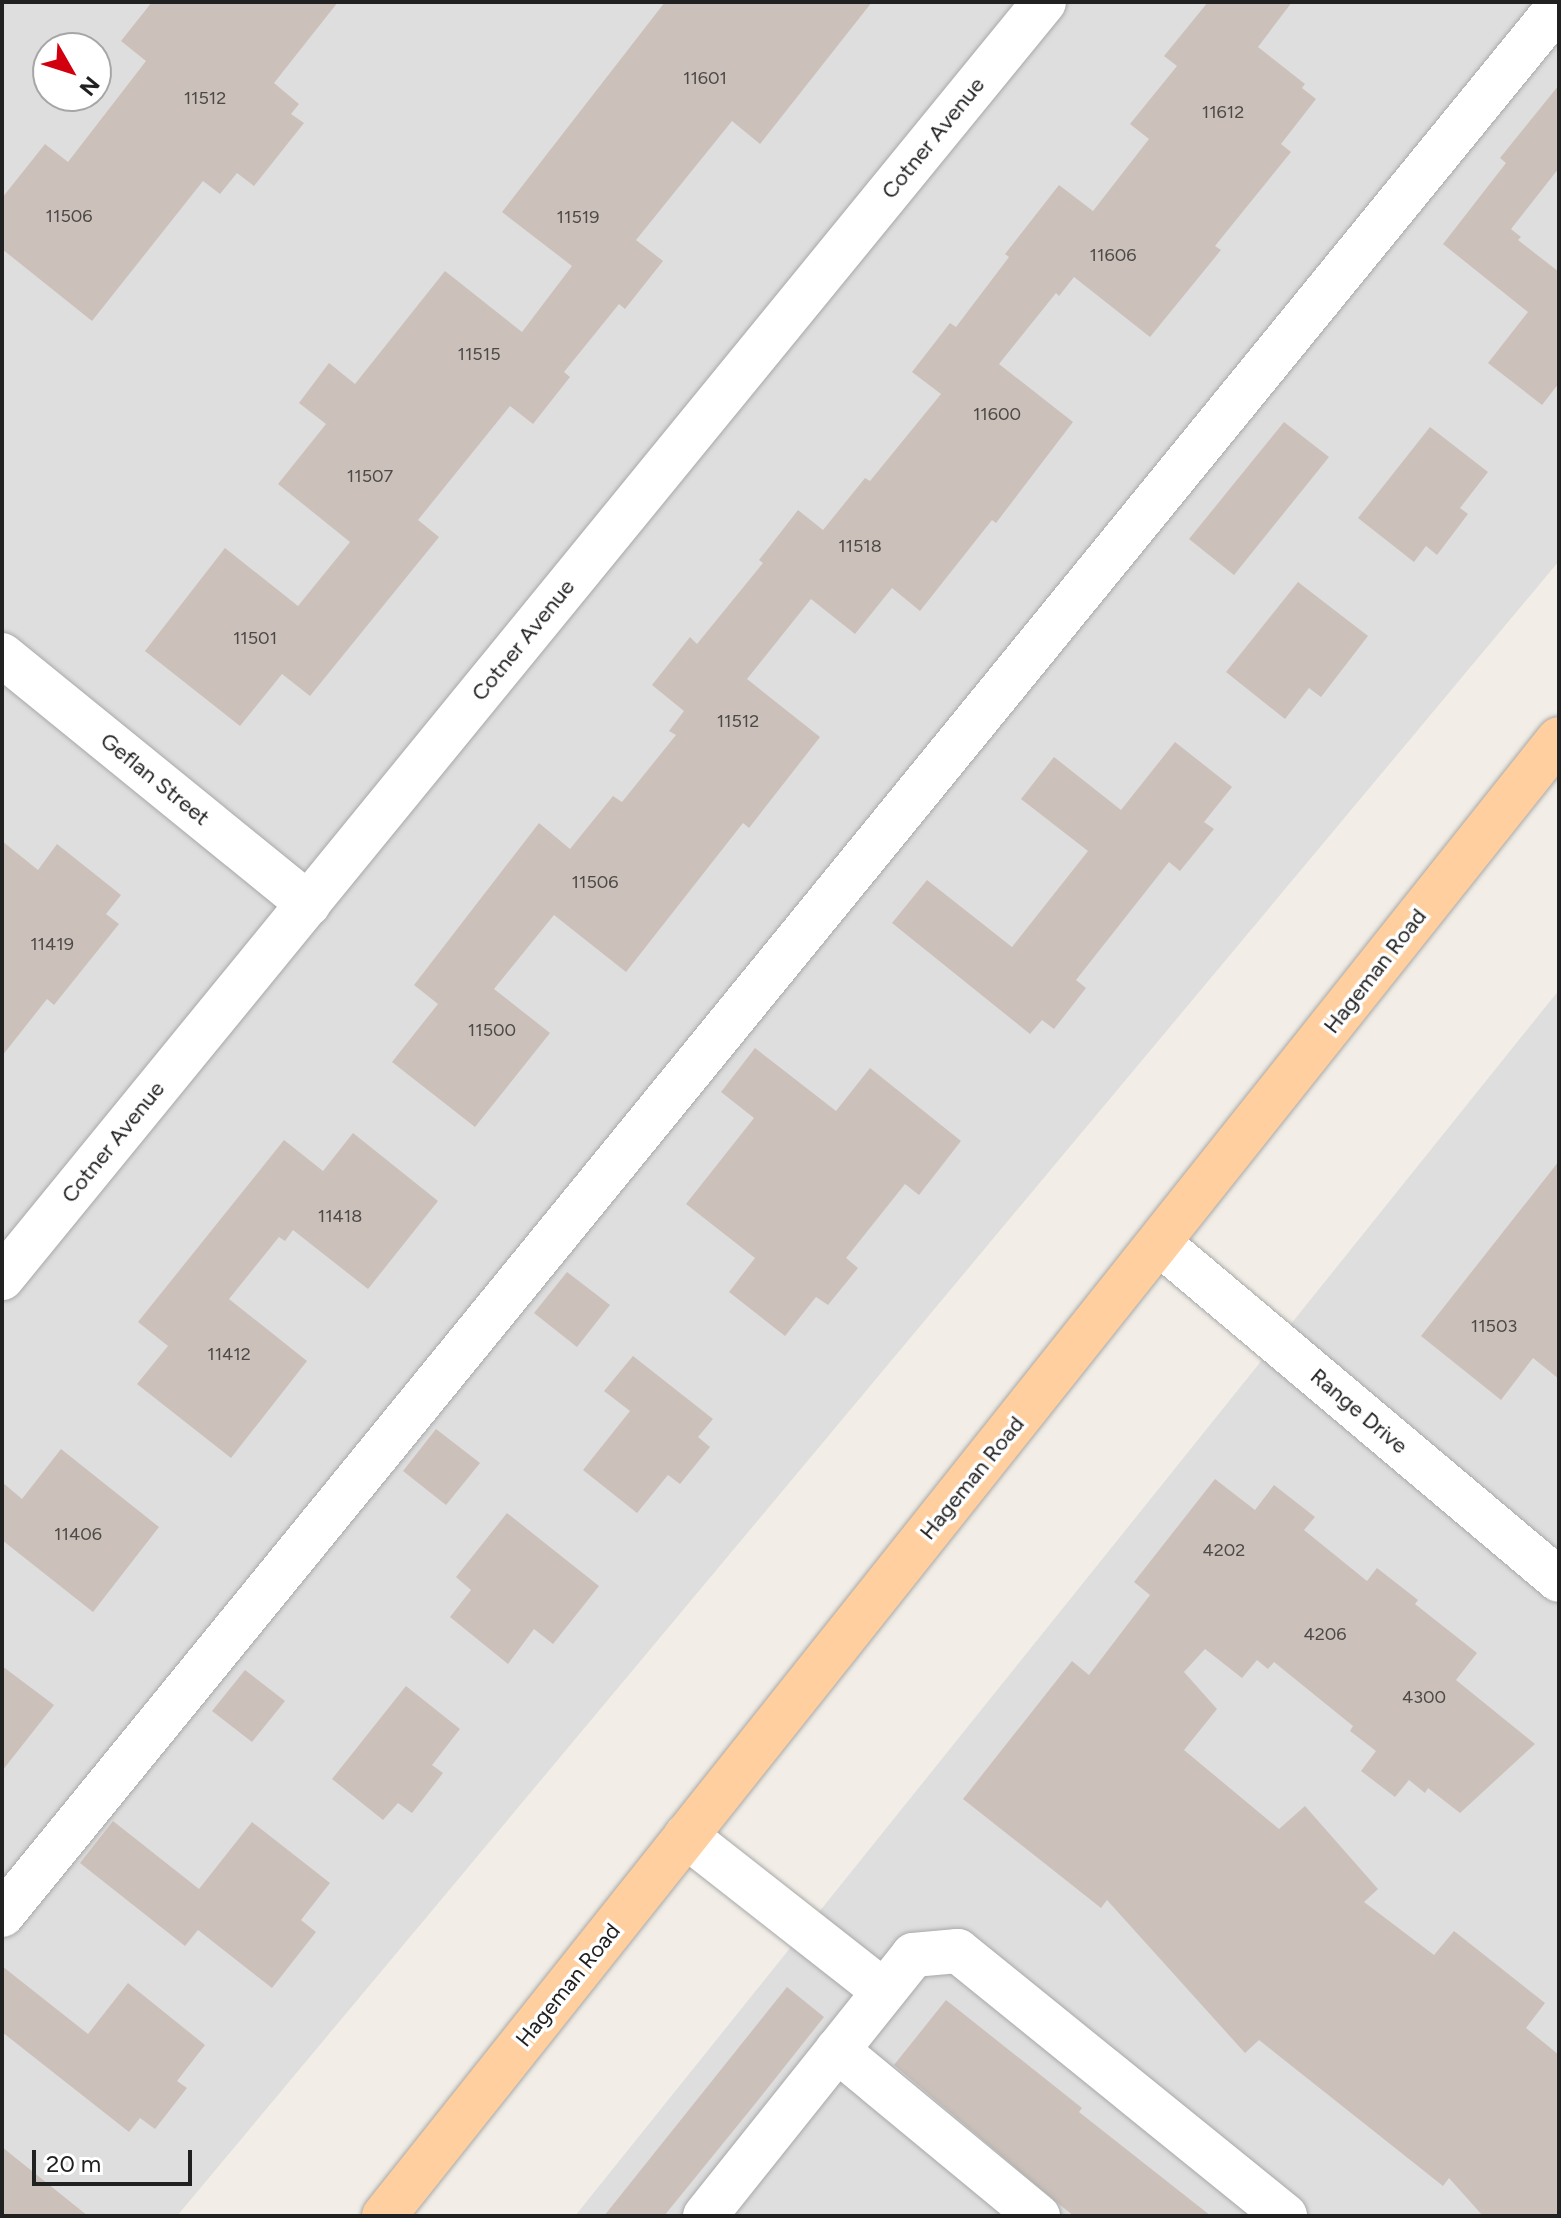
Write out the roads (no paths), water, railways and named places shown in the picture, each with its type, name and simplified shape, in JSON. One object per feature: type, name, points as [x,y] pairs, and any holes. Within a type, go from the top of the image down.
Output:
[{"type":"main road","name":"Hageman Road","points":[[384,2216],[1559,739]]},
{"type":"street","name":"Cotner Avenue","points":[[2,1278],[1044,2]]},
{"type":"street","points":[[2,1915],[1559,6]]},
{"type":"street","name":"Geflan Street","points":[[2,655],[308,904]]},
{"type":"street","name":"Range Drive","points":[[1159,1243],[1554,1565]]},
{"type":"street","points":[[686,1836],[884,1991]]},
{"type":"street","points":[[705,2216],[913,1955],[958,1951],[1285,2216]]},
{"type":"street","points":[[837,2050],[1038,2216]]}]
